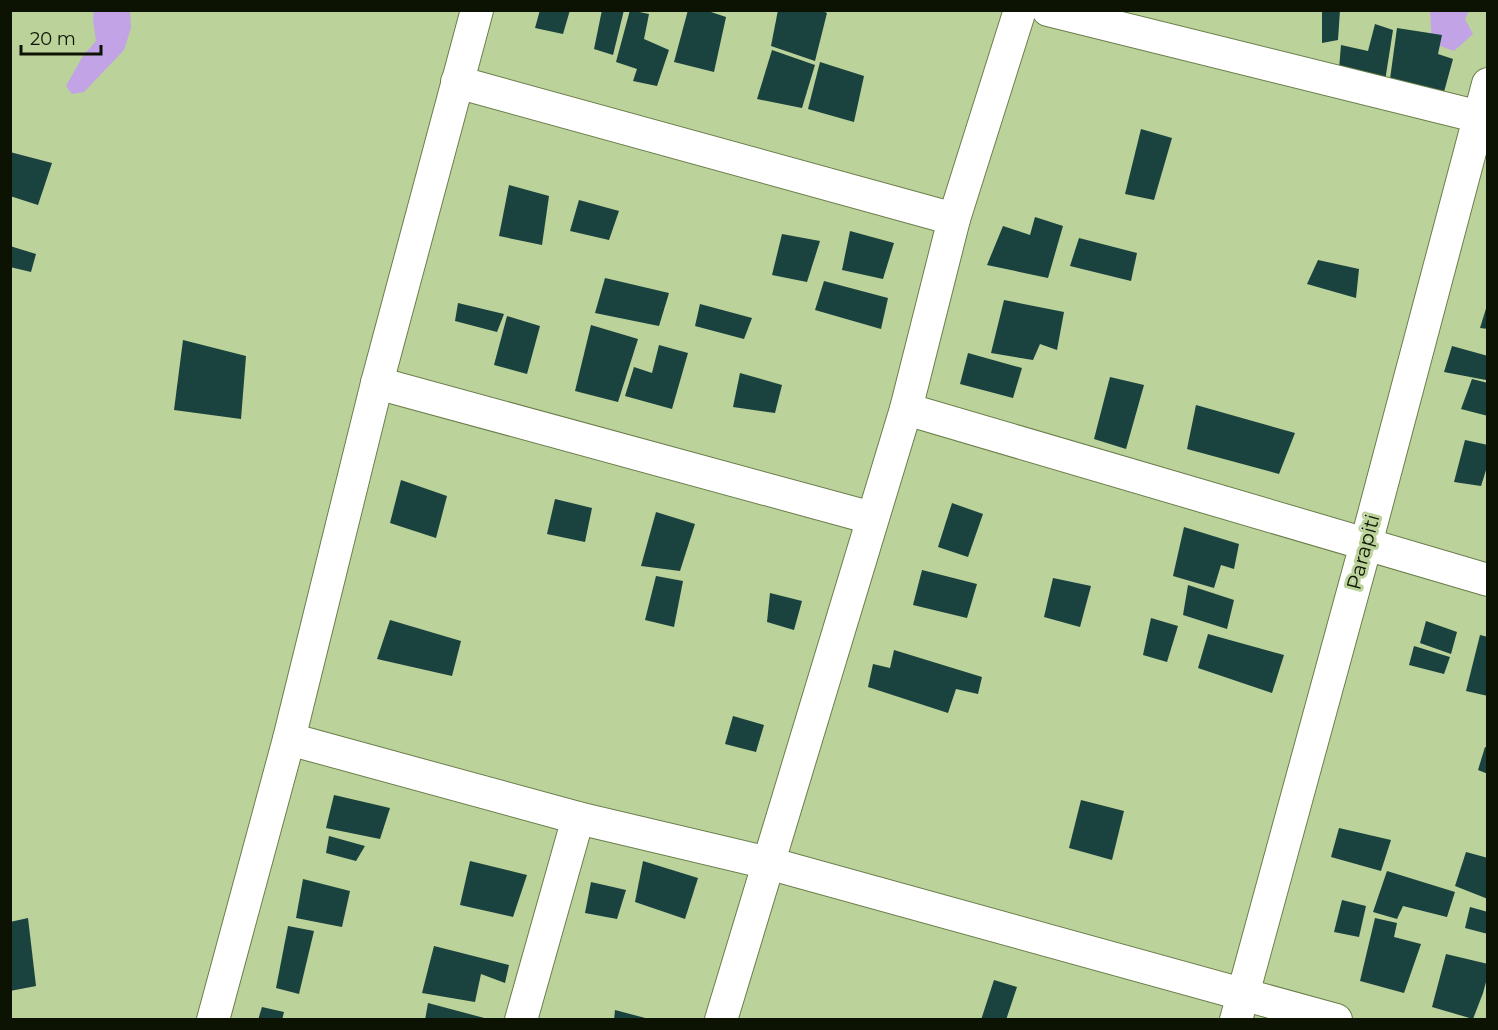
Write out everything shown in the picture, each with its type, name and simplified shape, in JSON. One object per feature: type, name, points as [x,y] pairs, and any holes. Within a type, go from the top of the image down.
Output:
[{"type":"street","points":[[213,1020],[289,740],[378,383],[477,10]]},
{"type":"street","points":[[721,1020],[906,409],[954,219],[1020,10]]},
{"type":"street","points":[[1048,10],[1483,118]]},
{"type":"street","points":[[457,82],[954,219]]},
{"type":"street","name":"Parapiti","points":[[1239,1007],[1483,118],[1488,84]]},
{"type":"street","points":[[378,383],[872,518]]},
{"type":"street","points":[[906,409],[1488,580]]},
{"type":"street","points":[[289,740],[578,818],[768,863],[1239,1007],[1336,1020]]},
{"type":"street","points":[[521,1020],[578,818]]},
{"type":"shaded area","points":[[94,11],[130,11],[131,28],[124,50],[84,92],[72,94],[66,86],[83,56],[96,41]]},
{"type":"shaded area","points":[[1430,11],[1469,11],[1465,19],[1473,34],[1454,51],[1432,43]]},
{"type":"building","points":[[540,10],[570,10],[563,34],[535,28]]},
{"type":"building","points":[[602,10],[624,10],[613,55],[594,49]]},
{"type":"building","points":[[630,10],[649,14],[644,39],[669,50],[657,86],[633,81],[637,69],[616,62]]},
{"type":"building","points":[[688,10],[705,10],[726,17],[714,72],[674,62]]},
{"type":"building","points":[[778,10],[820,10],[827,13],[815,61],[771,46]]},
{"type":"building","points":[[1322,10],[1340,10],[1338,40],[1322,43]]},
{"type":"building","points":[[1375,24],[1393,30],[1385,81],[1339,69],[1341,45],[1368,51]]},
{"type":"building","points":[[1397,28],[1442,35],[1438,54],[1453,59],[1444,92],[1390,79]]},
{"type":"building","points":[[772,50],[815,65],[802,108],[757,99]]},
{"type":"building","points":[[820,62],[864,76],[854,122],[808,109]]},
{"type":"building","points":[[1141,129],[1172,138],[1154,200],[1125,194]]},
{"type":"building","points":[[10,152],[52,163],[38,205],[10,196]]},
{"type":"building","points":[[509,185],[549,196],[542,245],[499,236]]},
{"type":"building","points":[[579,200],[619,211],[609,240],[570,231]]},
{"type":"building","points":[[1035,217],[1063,226],[1048,278],[987,265],[1003,226],[1030,235]]},
{"type":"building","points":[[850,231],[894,243],[883,279],[842,270]]},
{"type":"building","points":[[782,234],[820,241],[807,282],[772,275]]},
{"type":"building","points":[[1079,238],[1137,253],[1131,281],[1070,266]]},
{"type":"building","points":[[10,246],[36,254],[31,272],[10,267]]},
{"type":"building","points":[[1318,260],[1359,269],[1356,298],[1307,284]]},
{"type":"building","points":[[605,278],[669,293],[659,326],[595,313]]},
{"type":"building","points":[[824,281],[888,298],[881,329],[815,310]]},
{"type":"building","points":[[1004,300],[1064,312],[1057,350],[1040,344],[1033,360],[991,353]]},
{"type":"building","points":[[1488,302],[1488,329],[1480,328]]},
{"type":"building","points":[[458,303],[504,314],[497,332],[455,321]]},
{"type":"building","points":[[700,304],[752,318],[744,339],[695,326]]},
{"type":"building","points":[[507,316],[540,326],[527,374],[494,365]]},
{"type":"building","points":[[591,325],[638,339],[618,402],[575,391]]},
{"type":"building","points":[[183,340],[246,356],[241,419],[174,410]]},
{"type":"building","points":[[659,345],[688,353],[672,409],[625,396],[634,367],[652,373]]},
{"type":"building","points":[[1452,346],[1488,356],[1486,380],[1444,372]]},
{"type":"building","points":[[968,353],[1022,368],[1013,398],[960,384]]},
{"type":"building","points":[[740,373],[782,385],[775,413],[733,407]]},
{"type":"building","points":[[1110,377],[1144,385],[1126,449],[1094,439]]},
{"type":"building","points":[[1472,379],[1488,383],[1488,416],[1461,409]]},
{"type":"building","points":[[1196,405],[1295,433],[1279,474],[1187,449]]},
{"type":"building","points":[[1465,440],[1488,445],[1488,464],[1481,486],[1454,482]]},
{"type":"building","points":[[401,480],[447,496],[436,538],[390,523]]},
{"type":"building","points":[[555,499],[592,508],[585,542],[547,534]]},
{"type":"building","points":[[952,503],[983,514],[968,557],[938,547]]},
{"type":"building","points":[[656,512],[695,524],[680,571],[641,566]]},
{"type":"building","points":[[1184,527],[1239,544],[1234,569],[1221,565],[1214,588],[1173,576]]},
{"type":"building","points":[[922,570],[977,584],[967,618],[913,605]]},
{"type":"building","points":[[656,576],[683,581],[674,627],[645,620]]},
{"type":"building","points":[[1053,578],[1091,586],[1080,627],[1044,617]]},
{"type":"building","points":[[1188,585],[1234,600],[1227,629],[1183,615]]},
{"type":"building","points":[[770,593],[802,601],[794,630],[767,622]]},
{"type":"building","points":[[1151,618],[1178,626],[1167,662],[1143,655]]},
{"type":"building","points":[[390,620],[461,641],[452,676],[377,659]]},
{"type":"building","points":[[1426,621],[1457,632],[1451,654],[1420,643]]},
{"type":"building","points":[[1208,634],[1284,655],[1272,693],[1198,668]]},
{"type":"building","points":[[1480,635],[1488,637],[1488,696],[1466,691]]},
{"type":"building","points":[[1414,646],[1450,657],[1444,674],[1409,665]]},
{"type":"building","points":[[894,650],[982,677],[978,694],[956,689],[948,713],[868,687],[873,664],[890,668]]},
{"type":"building","points":[[733,716],[764,725],[756,752],[725,744]]},
{"type":"building","points":[[1485,747],[1488,748],[1488,774],[1478,770]]},
{"type":"building","points":[[334,795],[390,808],[380,839],[326,828]]},
{"type":"building","points":[[1081,800],[1124,811],[1112,860],[1069,848]]},
{"type":"building","points":[[1339,828],[1391,840],[1381,871],[1331,857]]},
{"type":"building","points":[[329,836],[365,846],[356,861],[326,853]]},
{"type":"building","points":[[1466,852],[1488,858],[1488,899],[1455,886]]},
{"type":"building","points":[[470,861],[527,875],[513,917],[460,905]]},
{"type":"building","points":[[643,861],[698,878],[685,919],[635,902]]},
{"type":"building","points":[[1387,871],[1455,892],[1447,917],[1403,906],[1397,919],[1373,912]]},
{"type":"building","points":[[303,879],[350,891],[342,927],[296,918]]},
{"type":"building","points":[[591,882],[626,890],[617,919],[585,913]]},
{"type":"building","points":[[1342,900],[1366,906],[1359,937],[1334,932]]},
{"type":"building","points":[[1470,907],[1488,912],[1488,934],[1465,928]]},
{"type":"building","points":[[28,918],[36,986],[10,991],[10,922]]},
{"type":"building","points":[[1375,918],[1397,923],[1394,937],[1421,944],[1404,993],[1360,981]]},
{"type":"building","points":[[288,926],[314,931],[299,994],[276,988]]},
{"type":"building","points":[[434,946],[509,965],[505,983],[481,974],[475,1002],[422,993]]},
{"type":"building","points":[[1446,954],[1488,964],[1488,975],[1473,1019],[1432,1007]]},
{"type":"building","points":[[994,980],[1017,987],[1006,1020],[981,1020]]},
{"type":"building","points":[[428,1003],[488,1019],[488,1020],[425,1020]]},
{"type":"building","points":[[262,1007],[284,1012],[282,1020],[258,1020]]},
{"type":"building","points":[[615,1010],[649,1019],[649,1020],[614,1020]]}]
